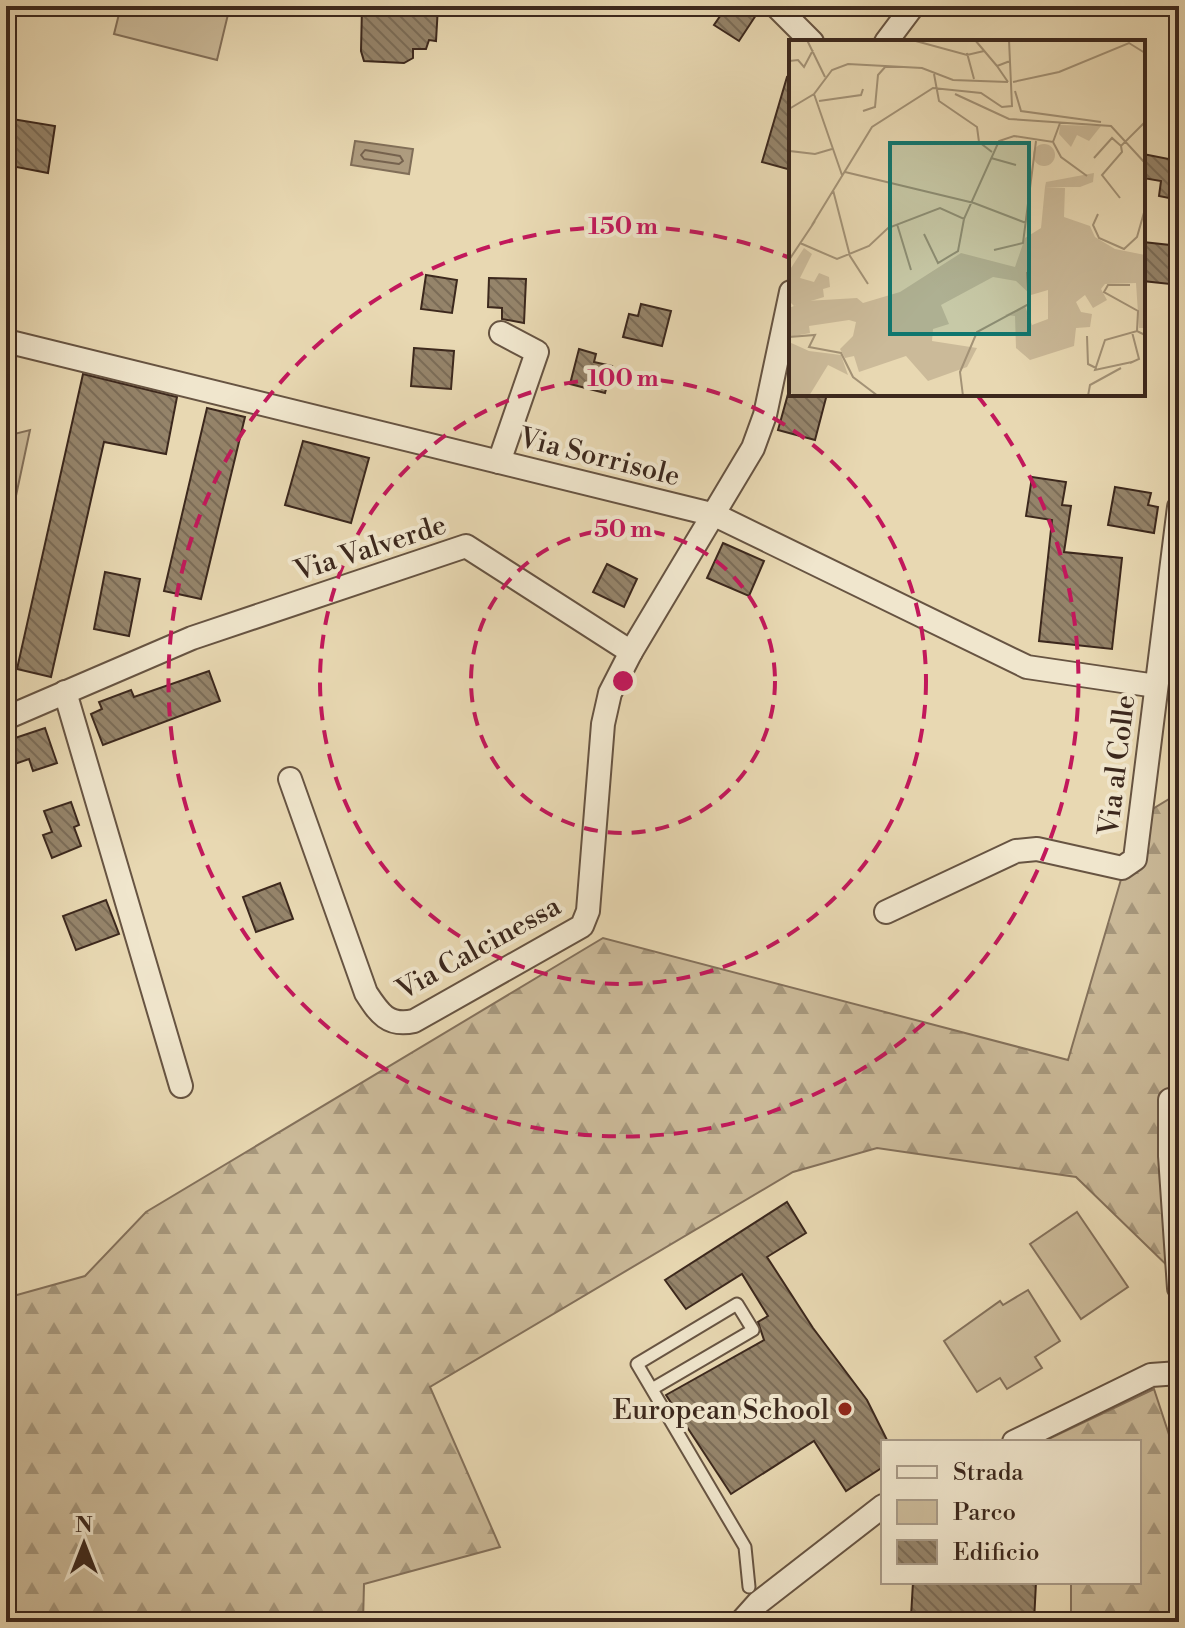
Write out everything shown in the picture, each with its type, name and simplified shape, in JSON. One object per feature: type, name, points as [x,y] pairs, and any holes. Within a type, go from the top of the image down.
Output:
[{"type":"street","points":[[776,6],[810,40]]},
{"type":"street","points":[[888,40],[913,6]]},
{"type":"street","points":[[631,652],[753,448],[765,415],[789,301]]},
{"type":"street","points":[[499,462],[537,352],[501,333]]},
{"type":"street","name":"Via Sorrisole","points":[[6,341],[715,515],[1027,667],[1156,686]]},
{"type":"street","name":"Via al Colle","points":[[886,912],[1016,851],[1037,849],[1122,868],[1135,859],[1179,507]]},
{"type":"street","name":"Via Valverde","points":[[6,718],[192,638],[466,546],[631,652]]},
{"type":"street","name":"Via Calcinessa","points":[[290,779],[366,993],[388,1020],[400,1024],[414,1021],[582,926],[588,911],[603,724],[610,693],[631,652]]},
{"type":"street","points":[[65,692],[181,1086]]},
{"type":"street","points":[[1170,1100],[1170,1156],[1179,1288]]},
{"type":"street","points":[[1018,1440],[1151,1375],[1179,1373]]},
{"type":"street","points":[[741,1622],[753,1595],[881,1507]]},
{"type":"lane","points":[[652,1389],[753,1330],[737,1304],[637,1364],[745,1547],[753,1595]]},
{"type":"green space","points":[[121,6],[230,6],[217,60],[114,34]]},
{"type":"green space","points":[[30,430],[10,524],[6,522],[6,436]]},
{"type":"green space","points":[[1179,793],[1179,1277],[1076,1177],[877,1148],[793,1172],[430,1387],[500,1547],[364,1584],[363,1622],[6,1622],[6,1298],[85,1276],[146,1212],[603,938],[1068,1060],[1122,876],[1151,810]]},
{"type":"green space","points":[[1077,1212],[1128,1287],[1081,1319],[1030,1244]]},
{"type":"green space","points":[[1028,1290],[1060,1341],[1035,1357],[1042,1368],[1007,1389],[1000,1378],[977,1392],[944,1341],[1000,1301],[1003,1305]]},
{"type":"green space","points":[[1154,1389],[1179,1465],[1179,1622],[1071,1622],[1071,1584],[1141,1584],[1141,1440],[1046,1440]]},
{"type":"water","points":[[355,141],[413,149],[409,174],[351,165]]},
{"type":"building","points":[[438,6],[436,41],[429,40],[426,49],[413,49],[413,58],[404,63],[364,61],[361,51],[362,7]]},
{"type":"building","points":[[727,6],[762,6],[739,41],[714,25]]},
{"type":"building","points":[[787,77],[789,78],[789,169],[762,162]]},
{"type":"building","points":[[6,118],[55,126],[48,173],[6,165]]},
{"type":"building","points":[[1145,154],[1179,161],[1179,200],[1159,196],[1161,181],[1145,178]]},
{"type":"building","points":[[1145,242],[1179,246],[1179,285],[1145,281]]},
{"type":"building","points":[[426,275],[457,280],[452,313],[421,309]]},
{"type":"building","points":[[489,278],[526,279],[524,323],[502,319],[502,308],[488,307]]},
{"type":"building","points":[[641,304],[671,311],[662,346],[623,337],[629,314],[638,316]]},
{"type":"building","points":[[414,348],[454,351],[451,389],[411,386]]},
{"type":"building","points":[[579,349],[596,354],[594,362],[612,366],[605,393],[570,384]]},
{"type":"building","points":[[83,374],[177,397],[166,454],[104,442],[51,677],[17,669]]},
{"type":"building","points":[[788,394],[826,396],[815,440],[778,430]]},
{"type":"building","points":[[207,408],[245,417],[201,599],[164,591]]},
{"type":"building","points":[[303,441],[369,458],[351,523],[285,505]]},
{"type":"building","points":[[1032,477],[1066,482],[1062,505],[1071,506],[1064,552],[1122,558],[1112,649],[1039,641],[1052,520],[1026,516]]},
{"type":"building","points":[[1115,487],[1151,493],[1148,505],[1158,507],[1154,533],[1108,525]]},
{"type":"building","points":[[723,543],[764,561],[749,596],[707,578]]},
{"type":"building","points":[[607,564],[637,579],[624,607],[593,592]]},
{"type":"building","points":[[105,572],[140,579],[129,636],[94,629]]},
{"type":"building","points":[[209,671],[220,701],[103,745],[91,714],[102,709],[99,702],[131,690],[134,697]]},
{"type":"building","points":[[45,728],[57,763],[33,771],[29,759],[6,767],[6,741]]},
{"type":"building","points":[[71,802],[79,825],[74,827],[81,846],[52,858],[43,835],[52,832],[44,811]]},
{"type":"building","points":[[280,883],[293,919],[256,932],[243,897]]},
{"type":"building","points":[[106,900],[119,934],[76,950],[63,916]]},
{"type":"building","points":[[787,1202],[806,1233],[767,1257],[813,1328],[867,1400],[887,1440],[881,1440],[881,1468],[846,1491],[814,1441],[731,1494],[666,1395],[764,1340],[758,1322],[768,1316],[742,1274],[686,1309],[665,1280]]},
{"type":"building","points":[[913,1584],[1036,1584],[1034,1622],[911,1617]]},
{"type":"place","name":"European School","points":[[845,1409]]}]
